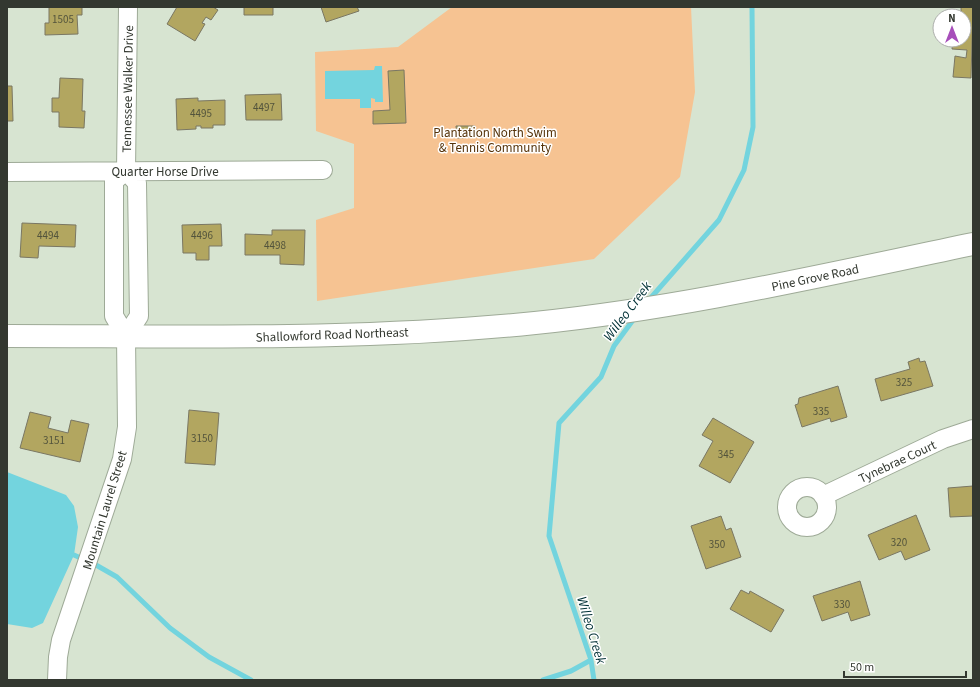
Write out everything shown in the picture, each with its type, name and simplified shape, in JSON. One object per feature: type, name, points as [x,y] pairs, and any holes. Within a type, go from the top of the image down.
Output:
[{"type":"main road","name":"Pine Grove Road","points":[[656,307],[774,285],[973,244]]},
{"type":"main road","name":"Shallowford Road Northeast","points":[[7,336],[248,337],[374,333],[467,328],[593,317],[656,307]]},
{"type":"street","name":"Tennessee Walker Drive","points":[[126,171],[114,180],[114,316],[126,336],[139,316],[137,183],[126,171],[128,7]]},
{"type":"street","name":"Quarter Horse Drive","points":[[7,172],[323,170]]},
{"type":"street","name":"Mountain Laurel Street","points":[[57,680],[58,657],[65,627],[122,459],[127,426],[126,336]]},
{"type":"street","name":"Tynebrae Court","points":[[823,496],[943,439],[973,430]]},
{"type":"green space","name":"Plantation North Swim & Tennis Community","points":[[452,7],[691,7],[695,92],[680,177],[594,259],[317,301],[316,220],[354,208],[354,144],[316,131],[315,52],[398,47]]},
{"type":"water","points":[[375,66],[382,66],[383,102],[375,102],[375,99],[371,98],[371,108],[360,108],[360,99],[325,99],[325,71],[374,70]]},
{"type":"water","points":[[7,472],[66,495],[74,506],[78,527],[74,555],[43,623],[32,628],[7,624]]},
{"type":"building","points":[[49,7],[82,7],[82,15],[77,15],[78,34],[45,35],[45,23],[49,23]]},
{"type":"building","points":[[177,7],[213,7],[218,10],[211,20],[206,17],[202,23],[205,24],[195,41],[167,24]]},
{"type":"building","points":[[244,7],[273,7],[273,15],[244,15]]},
{"type":"building","points":[[321,7],[357,7],[359,11],[326,22]]},
{"type":"building","points":[[973,7],[972,42],[972,8],[961,8]]},
{"type":"building","points":[[972,48],[971,78],[953,77],[955,56],[966,58],[967,50],[952,49]]},
{"type":"building","points":[[404,70],[406,123],[373,124],[373,111],[390,110],[388,71]]},
{"type":"building","points":[[60,78],[83,79],[82,111],[85,111],[84,128],[59,127],[59,112],[52,112],[52,98],[59,98]]},
{"type":"building","points":[[7,86],[12,86],[13,121],[7,121]]},
{"type":"building","points":[[281,94],[282,120],[246,120],[245,95]]},
{"type":"building","points":[[198,98],[198,101],[225,100],[225,125],[213,125],[213,128],[201,128],[201,126],[196,126],[196,129],[177,130],[176,99]]},
{"type":"building","points":[[456,126],[475,126],[476,137],[457,138]]},
{"type":"building","points":[[22,223],[76,225],[75,247],[39,246],[38,258],[20,257]]},
{"type":"building","points":[[221,224],[222,246],[209,246],[209,260],[196,260],[196,253],[183,253],[182,225]]},
{"type":"building","points":[[272,230],[305,230],[304,265],[280,264],[280,255],[245,255],[245,234],[272,235]]},
{"type":"building","points":[[919,358],[920,362],[925,361],[933,386],[881,401],[875,379],[910,369],[908,362]]},
{"type":"building","points":[[838,386],[847,417],[831,422],[830,418],[802,427],[795,405],[798,404],[799,398]]},
{"type":"building","points":[[189,410],[219,413],[215,465],[185,463]]},
{"type":"building","points":[[30,412],[51,417],[48,428],[68,433],[71,420],[89,424],[80,462],[20,448]]},
{"type":"building","points":[[713,418],[754,442],[730,483],[699,466],[713,441],[702,435]]},
{"type":"building","points":[[973,486],[973,516],[950,517],[948,488]]},
{"type":"building","points":[[916,515],[930,550],[905,560],[901,551],[879,560],[868,535]]},
{"type":"building","points":[[721,516],[726,530],[731,528],[741,557],[706,569],[691,526]]},
{"type":"building","points":[[860,581],[870,615],[851,621],[848,612],[822,621],[813,596]]},
{"type":"building","points":[[741,590],[749,594],[750,591],[784,610],[771,632],[730,609]]},
{"type":"waterway","name":"Willeo Creek","points":[[648,301],[719,220],[744,170],[753,127],[752,7]]},
{"type":"waterway","name":"Willeo Creek","points":[[594,680],[591,660],[549,536],[559,423],[601,377],[614,346],[636,316]]},
{"type":"waterway","points":[[74,555],[117,577],[170,628],[209,657],[251,680]]},
{"type":"waterway","points":[[543,680],[571,671],[591,660]]}]
